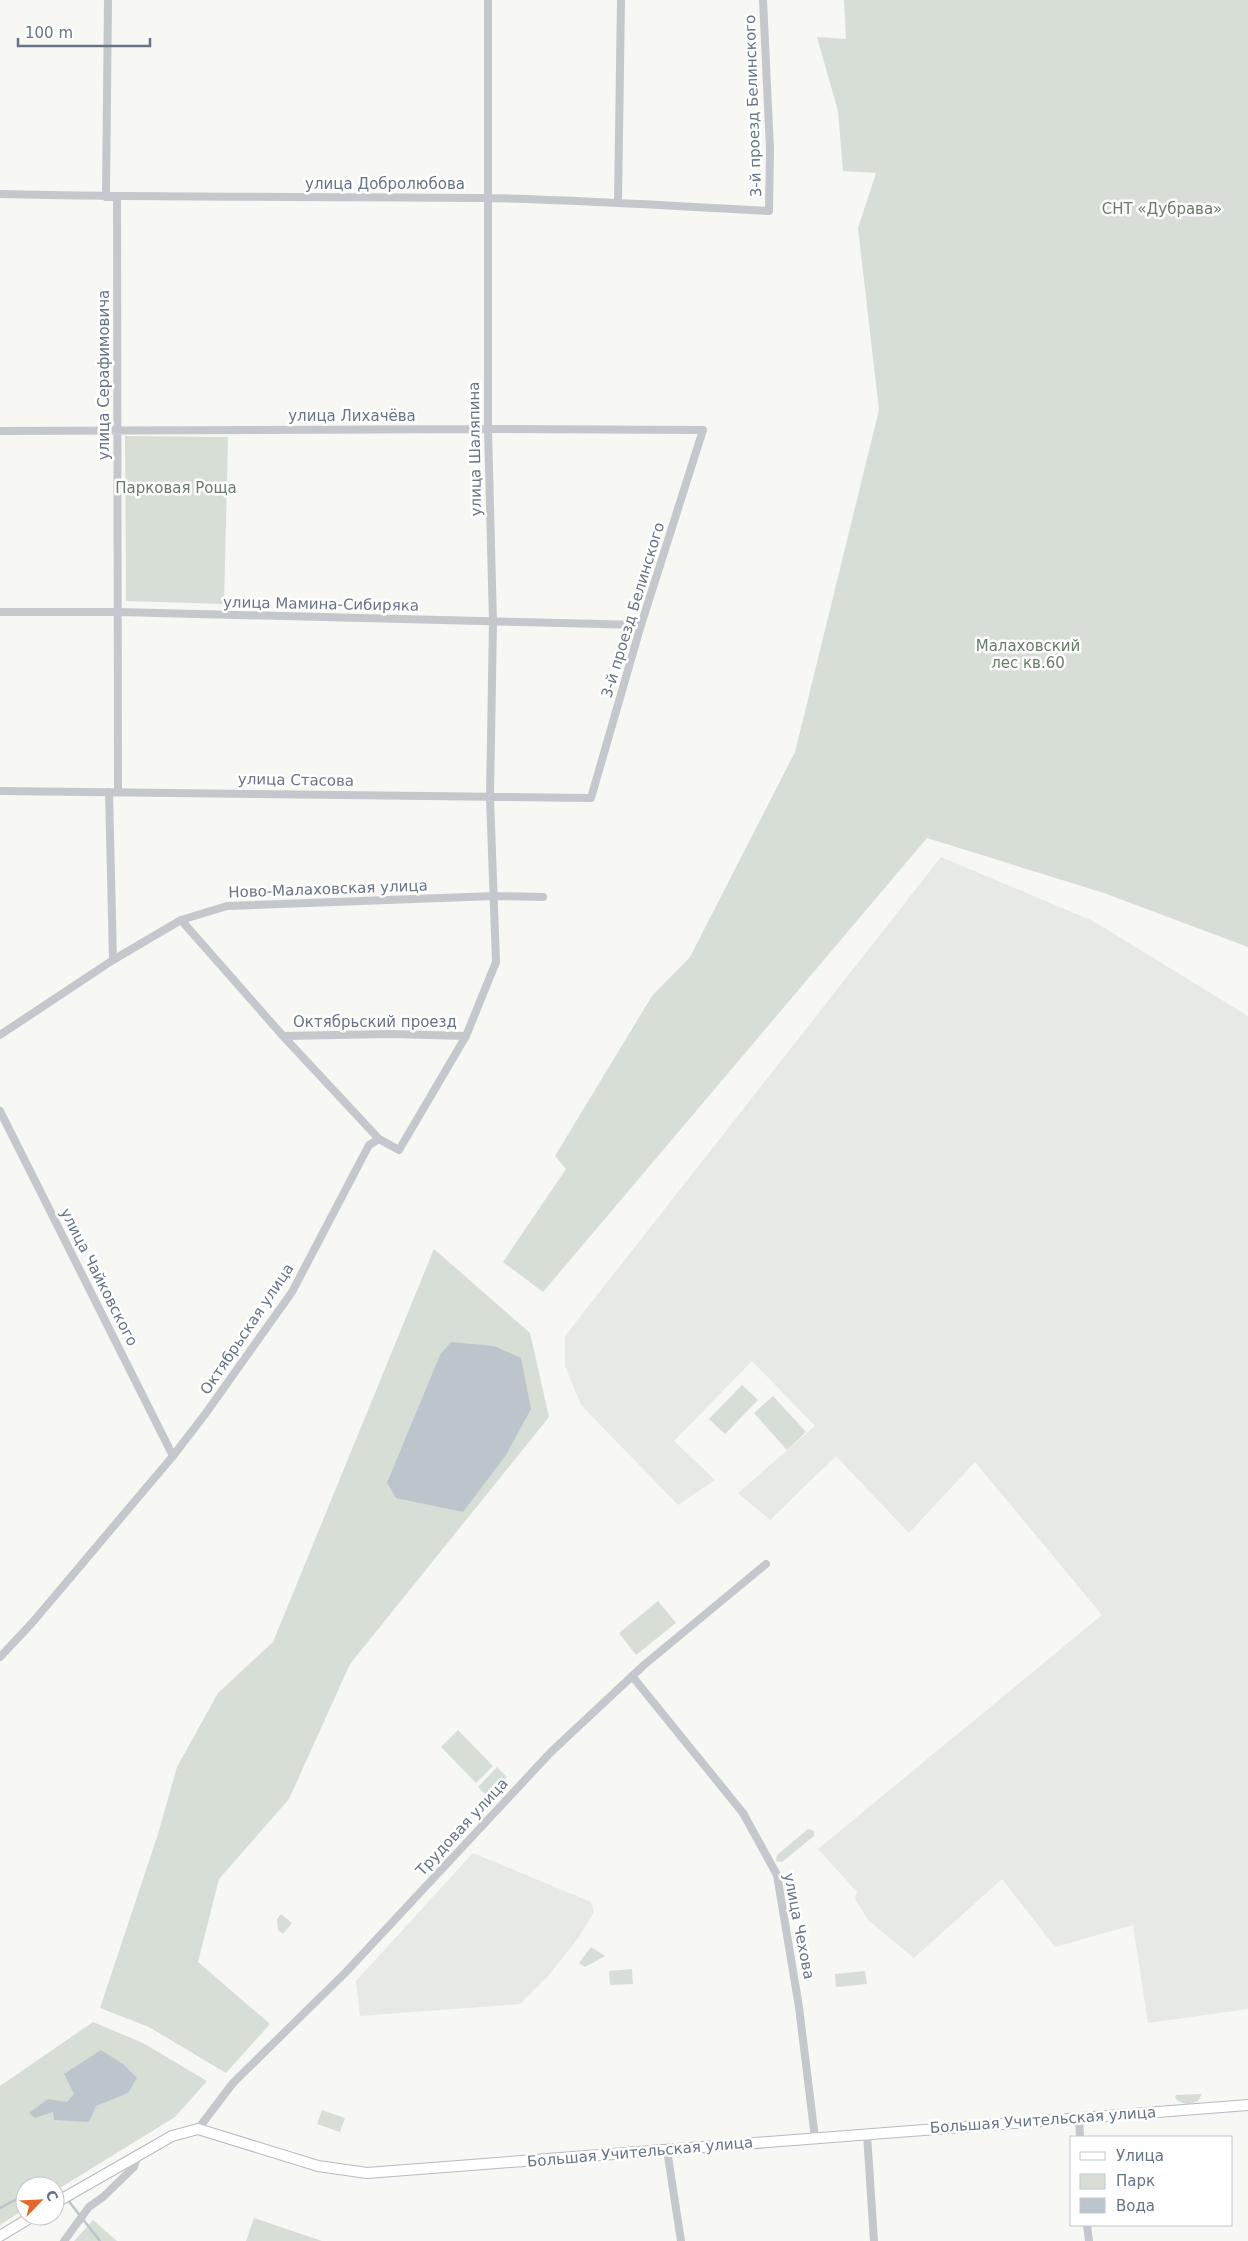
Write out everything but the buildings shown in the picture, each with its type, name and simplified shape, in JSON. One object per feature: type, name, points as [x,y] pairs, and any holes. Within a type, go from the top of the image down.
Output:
[{"type":"main road","name":"Большая Учительская улица","points":[[198,2129],[318,2166],[367,2174],[1248,2105]]},
{"type":"main road","points":[[65,2197],[172,2136],[198,2129]]},
{"type":"main road","points":[[0,2236],[16,2226]]},
{"type":"street","points":[[106,197],[108,0]]},
{"type":"street","name":"улица Шаляпина","points":[[488,0],[488,429],[493,622],[490,797],[492,879],[495,896]]},
{"type":"street","points":[[618,202],[621,0]]},
{"type":"street","name":"3-й проезд Белинского","points":[[763,0],[770,149],[769,211]]},
{"type":"street","name":"улица Добролюбова","points":[[0,194],[106,197],[487,198],[618,202],[769,211]]},
{"type":"street","name":"улица Серафимовича","points":[[117,197],[118,792]]},
{"type":"street","name":"3-й проезд Белинского","points":[[591,798],[641,625],[704,430]]},
{"type":"street","name":"улица Лихачёва","points":[[0,431],[704,430]]},
{"type":"street","name":"улица Мамина-Сибиряка","points":[[0,612],[119,612],[641,625]]},
{"type":"street","name":"улица Стасова","points":[[0,790],[591,798]]},
{"type":"street","points":[[108,792],[113,960]]},
{"type":"street","points":[[379,1139],[399,1150],[466,1036],[496,962],[495,896]]},
{"type":"street","name":"Ново-Малаховская улица","points":[[0,1035],[113,960],[181,920],[226,906],[495,896],[543,897]]},
{"type":"street","name":"Октябрьский проезд","points":[[181,920],[283,1036],[379,1139]]},
{"type":"street","name":"Октябрьский проезд","points":[[283,1036],[390,1034],[466,1036]]},
{"type":"street","name":"улица Чайковского","points":[[0,1111],[173,1456]]},
{"type":"street","name":"Октябрьская улица","points":[[0,1657],[32,1623],[173,1456],[292,1292],[370,1145],[379,1139]]},
{"type":"street","name":"Трудовая улица","points":[[198,2129],[233,2083],[346,1972],[551,1752],[632,1676],[766,1564]]},
{"type":"street","name":"улица Чехова","points":[[632,1676],[743,1813],[777,1875],[799,2007],[815,2138]]},
{"type":"street","points":[[1079,2117],[1080,2136]]},
{"type":"street","points":[[867,2134],[874,2241]]},
{"type":"street","points":[[668,2150],[681,2241]]},
{"type":"street","points":[[64,2241],[89,2207],[109,2192],[134,2167],[139,2154]]},
{"type":"street","points":[[1087,2226],[1089,2241]]},
{"type":"shaded area","points":[[941,857],[1093,921],[1248,1016],[1248,2009],[1148,2023],[1133,1925],[1055,1947],[1002,1879],[914,1958],[868,1920],[855,1899],[857,1892],[818,1849],[1102,1615],[975,1462],[909,1533],[836,1456],[770,1520],[738,1493],[815,1426],[752,1361],[674,1441],[715,1480],[678,1505],[581,1405],[565,1366],[565,1336]]},
{"type":"shaded area","points":[[473,1853],[591,1902],[594,1912],[578,1938],[549,1975],[520,2004],[360,2016],[356,1981]]},
{"type":"green space","name":"Малаховский лес кв.60","points":[[844,0],[1248,0],[1248,947],[1104,893],[927,838],[543,1292],[503,1262],[566,1169],[555,1156],[652,996],[690,957],[795,752],[879,410],[858,228],[876,173],[843,171],[838,111],[817,37],[846,39]]},
{"type":"green space","name":"Парковая Роща","points":[[125,436],[228,437],[224,604],[126,601]]},
{"type":"green space","points":[[434,1249],[530,1333],[549,1417],[350,1664],[289,1799],[219,1879],[198,1962],[270,2024],[226,2073],[149,2027],[100,2008],[158,1834],[177,1767],[218,1693],[273,1642]]},
{"type":"green space","points":[[742,1385],[758,1400],[725,1434],[709,1419]]},
{"type":"green space","points":[[773,1396],[806,1432],[787,1450],[754,1413]]},
{"type":"green space","points":[[658,1601],[676,1623],[636,1655],[619,1633]]},
{"type":"green space","points":[[458,1730],[493,1766],[476,1783],[441,1747]]},
{"type":"green space","points":[[497,1767],[507,1777],[488,1797],[478,1787]]},
{"type":"green space","points":[[808,1829],[814,1831],[814,1836],[782,1862],[776,1861],[777,1855]]},
{"type":"green space","points":[[281,1914],[292,1923],[283,1934],[278,1930],[277,1919]]},
{"type":"green space","points":[[591,1947],[605,1956],[585,1967],[579,1963]]},
{"type":"green space","points":[[632,1969],[633,1984],[610,1985],[609,1971]]},
{"type":"green space","points":[[865,1971],[867,1984],[836,1987],[835,1974]]},
{"type":"green space","points":[[93,2022],[143,2043],[207,2081],[175,2117],[65,2185],[65,2176],[15,2176],[15,2215],[0,2225],[0,2086]]},
{"type":"green space","points":[[1202,2094],[1198,2101],[1189,2104],[1180,2102],[1175,2097],[1176,2095]]},
{"type":"green space","points":[[322,2110],[345,2118],[340,2132],[317,2124]]},
{"type":"green space","points":[[254,2218],[322,2241],[246,2241]]},
{"type":"green space","points":[[93,2220],[117,2241],[74,2241]]},
{"type":"water","points":[[451,1342],[494,1346],[521,1358],[531,1409],[506,1455],[463,1512],[396,1498],[387,1483],[440,1355]]},
{"type":"water","points":[[101,2050],[123,2064],[137,2078],[128,2093],[96,2106],[89,2122],[54,2120],[53,2112],[35,2118],[29,2113],[48,2099],[67,2102],[74,2094],[64,2074]]},
{"type":"waterway","points":[[67,2199],[100,2241]]},
{"type":"waterway","points":[[0,2208],[15,2200]]},
{"type":"park label","name":"СНТ «Дубрава»","points":[[1162,209]]}]
